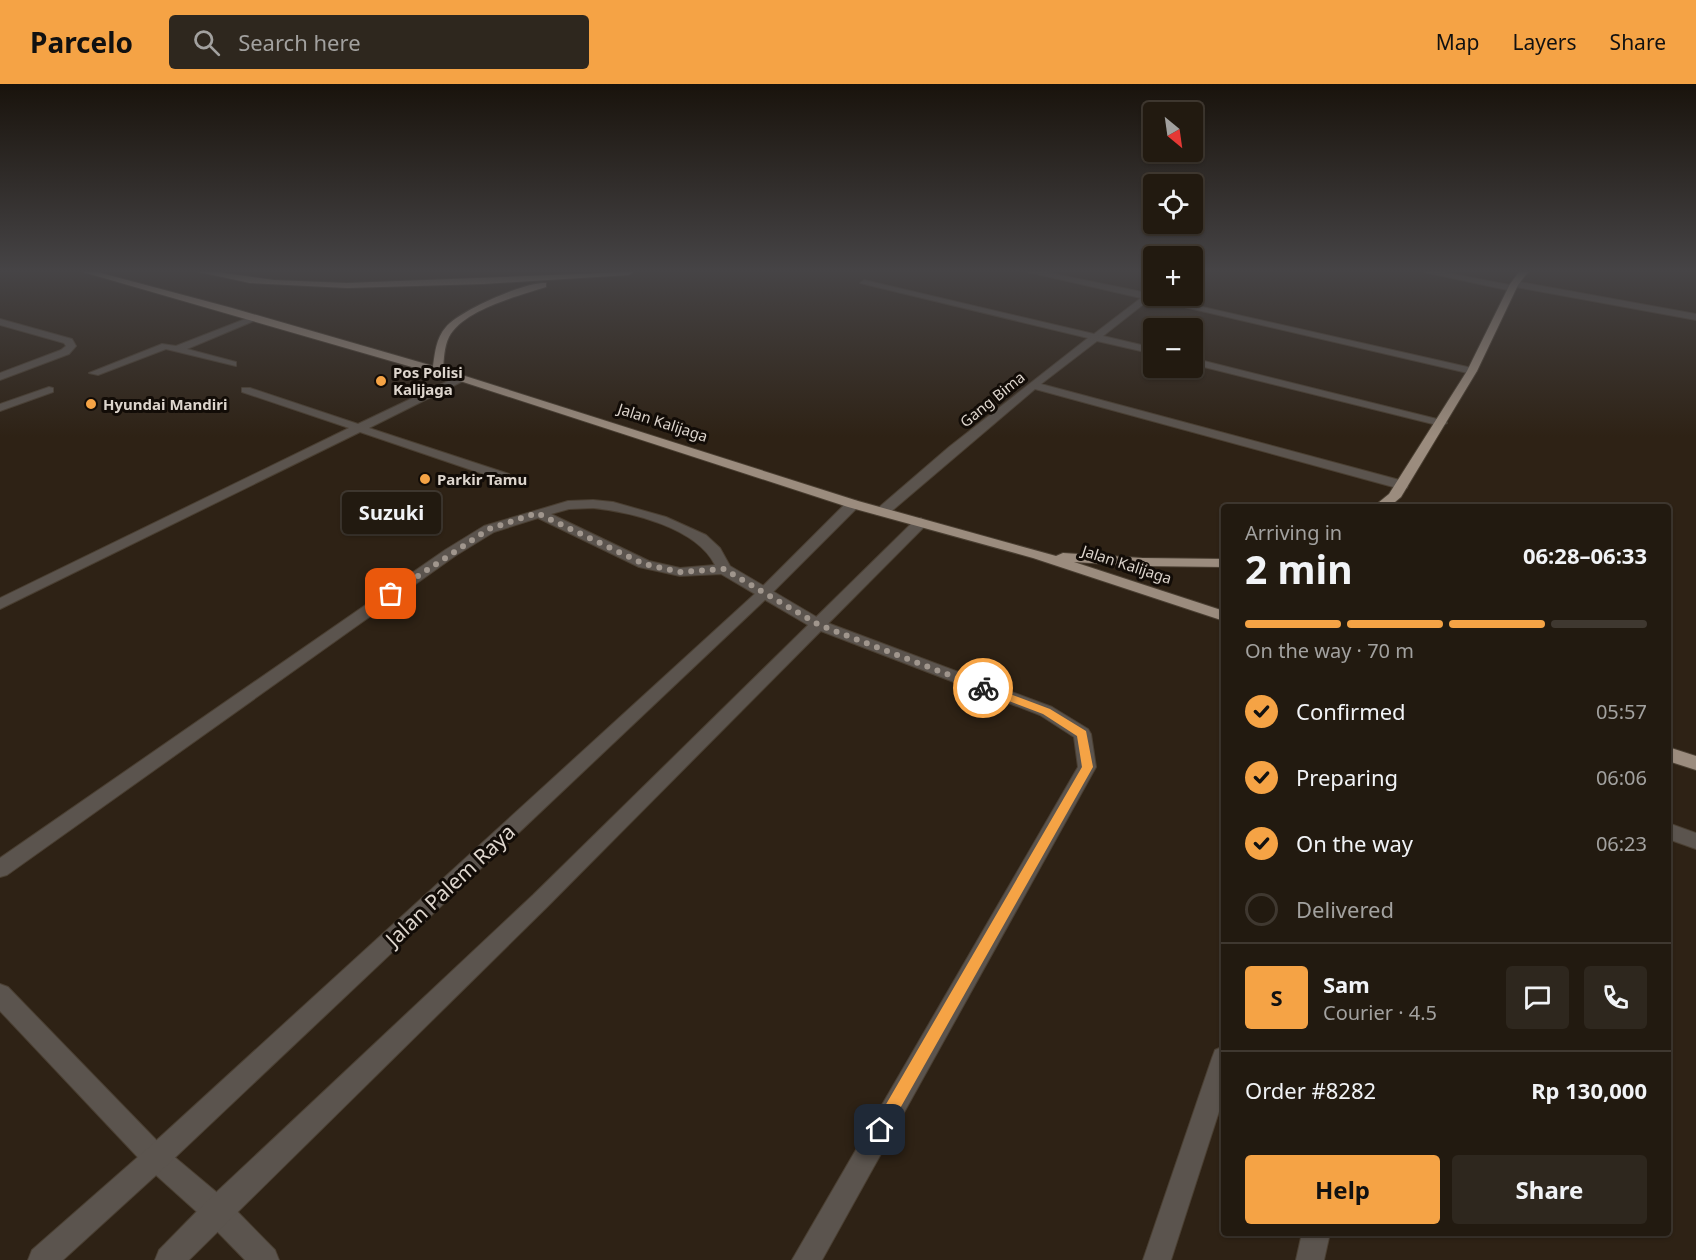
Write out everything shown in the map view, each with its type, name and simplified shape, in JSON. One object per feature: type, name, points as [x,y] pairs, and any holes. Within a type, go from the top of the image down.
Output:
[{"type":"highway","name":"Jalan Kalijaga","points":[[287,327],[437,370],[853,504],[1038,555],[1221,615]]},
{"type":"highway","points":[[437,370],[444,336],[454,327]]},
{"type":"highway","points":[[1395,502],[1402,485],[1472,371],[1493,327]]},
{"type":"highway","points":[[1038,555],[1142,562],[1221,563]]},
{"type":"highway","points":[[1671,755],[1696,763]]},
{"type":"street","points":[[0,377],[65,352],[71,346],[68,341],[17,327]]},
{"type":"street","points":[[177,349],[233,327]]},
{"type":"street","points":[[1054,327],[1143,348]]},
{"type":"street","name":"Gang Bima","points":[[882,512],[952,450],[1106,327]]},
{"type":"street","points":[[1285,327],[1472,371]]},
{"type":"street","points":[[94,373],[166,346],[232,364]]},
{"type":"street","points":[[1203,364],[1441,423]]},
{"type":"street","points":[[0,604],[461,378]]},
{"type":"street","points":[[1033,385],[1402,485]]},
{"type":"street","points":[[0,408],[49,390]]},
{"type":"street","points":[[246,390],[505,477]]},
{"type":"street","points":[[0,868],[450,553],[489,529],[568,505],[593,504],[661,520],[701,538],[715,551],[724,569],[819,625],[1046,711],[1082,734],[1087,767],[806,1260]]},
{"type":"street","name":"Jalan Palem Raya","points":[[42,1260],[156,1158],[763,594],[853,504]]},
{"type":"street","points":[[537,513],[644,564],[680,572],[724,569]]},
{"type":"street","points":[[168,1260],[216,1211],[540,901],[921,522]]},
{"type":"street","points":[[1671,832],[1696,841]]},
{"type":"street","points":[[0,996],[156,1158],[216,1211],[265,1260]]},
{"type":"street","points":[[1156,1260],[1221,1067]]},
{"type":"street","points":[[1310,1260],[1315,1236]]},
{"type":"way so far","points":[[391,594],[489,529],[537,513],[644,564],[680,572],[724,569],[819,625],[983,688]]},
{"type":"place","name":"Pos Polisi Kalijaga","points":[[381,381]]},
{"type":"place","name":"Hyundai Mandiri","points":[[91,404]]},
{"type":"place","name":"Parkir Tamu","points":[[425,479]]},
{"type":"place","name":"Suzuki","points":[[391,594]]},
{"type":"route","points":[[880,1130],[1087,767],[1082,734],[1046,711],[983,688]]}]
